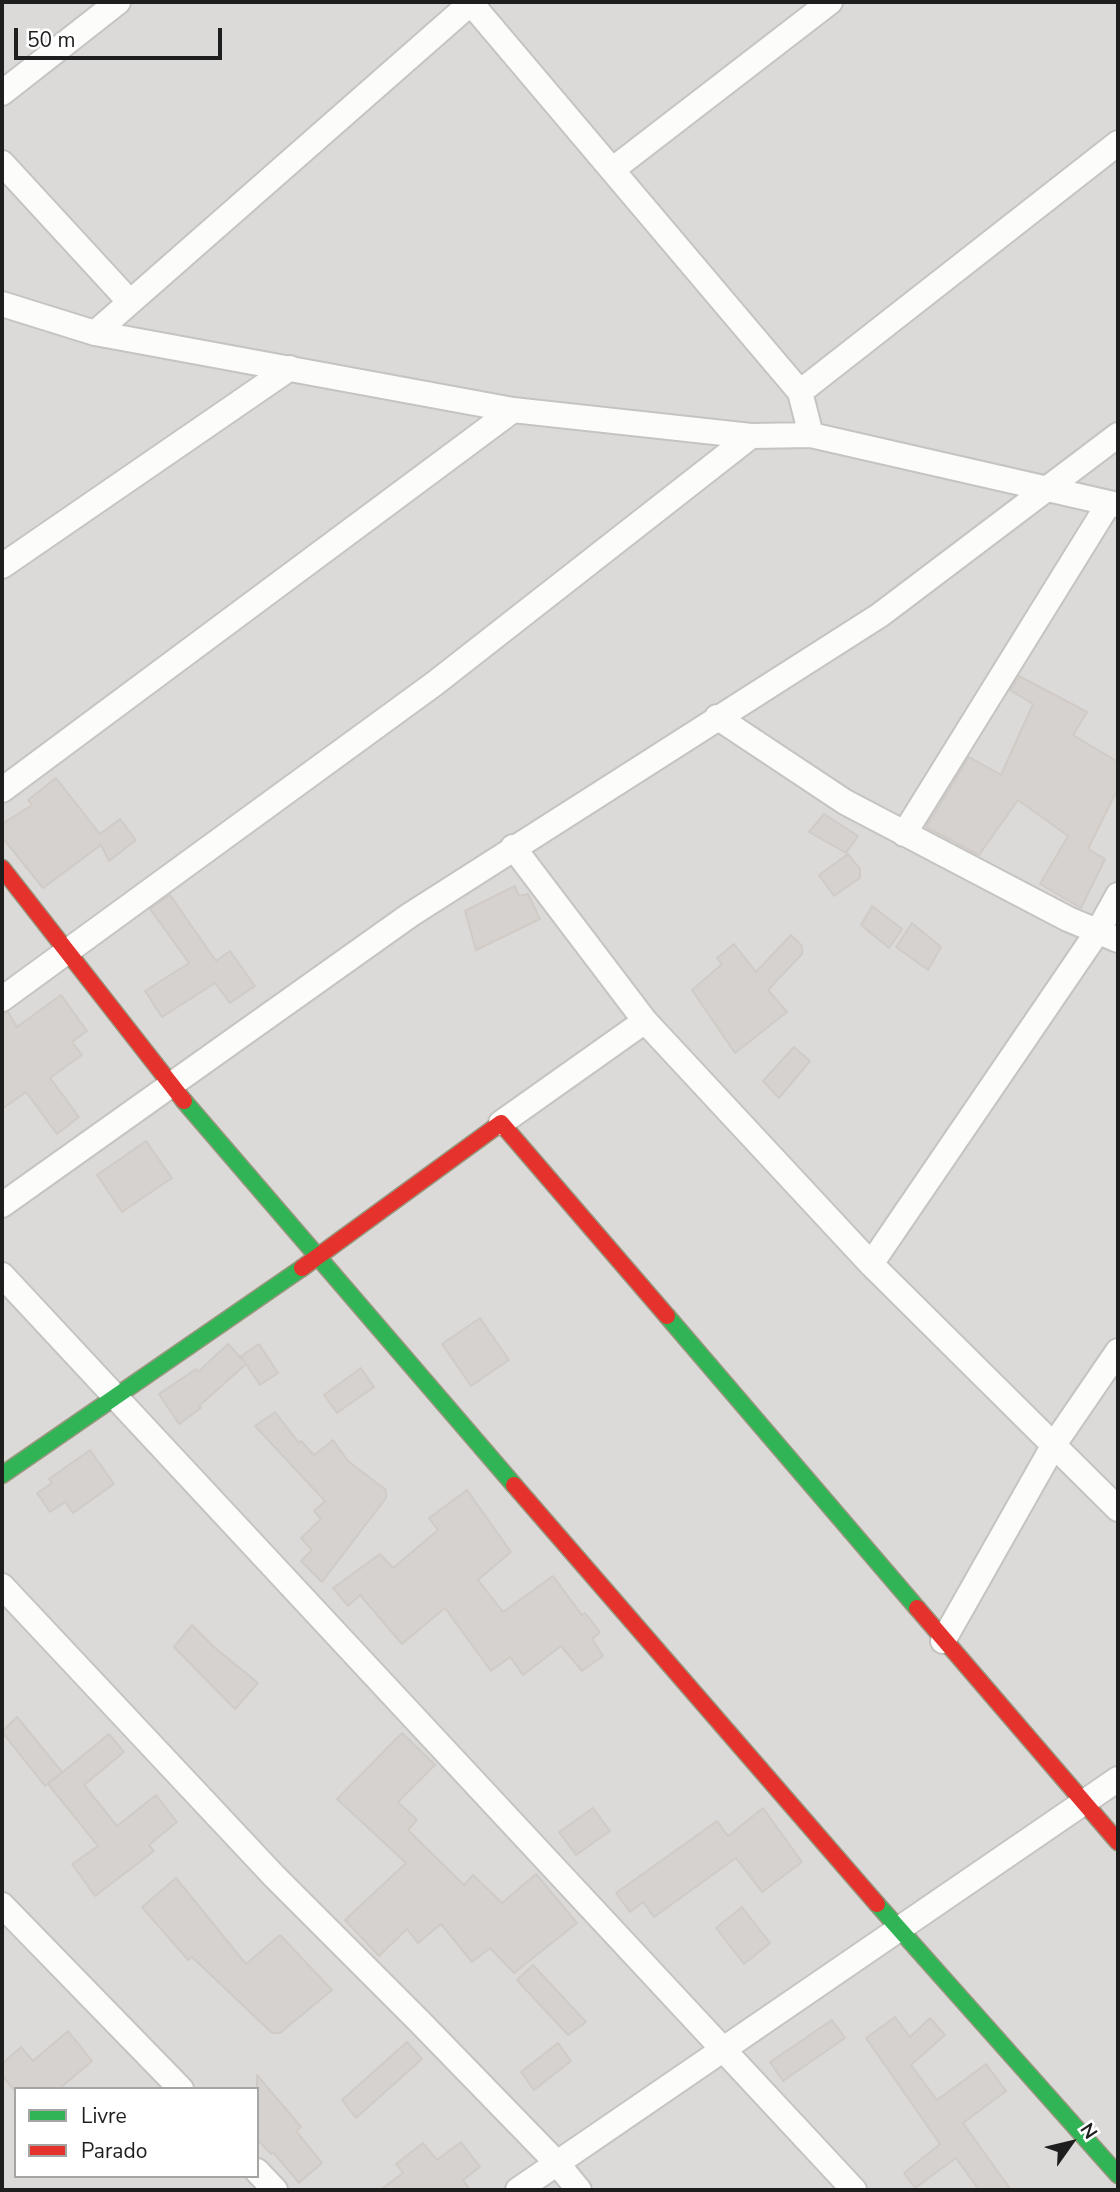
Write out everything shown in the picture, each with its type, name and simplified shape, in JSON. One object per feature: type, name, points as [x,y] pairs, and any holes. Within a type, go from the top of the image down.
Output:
[{"type":"street","points":[[2,93],[118,2]]},
{"type":"street","points":[[95,333],[471,2],[800,392],[811,435]]},
{"type":"street","points":[[612,170],[830,2]]},
{"type":"street","points":[[800,392],[1118,143]]},
{"type":"street","points":[[2,163],[130,302]]},
{"type":"street","points":[[2,304],[95,333],[513,410],[751,436],[811,435],[1114,504],[904,834]]},
{"type":"street","points":[[2,566],[290,368]]},
{"type":"street","points":[[2,790],[513,410]]},
{"type":"street","points":[[2,1205],[172,1087],[410,915],[880,615],[1118,435]]},
{"type":"street","points":[[2,999],[433,684],[751,436]]},
{"type":"street","points":[[717,717],[845,802],[1068,919],[1108,936]]},
{"type":"street","points":[[513,847],[645,1021],[870,1264],[1055,1443],[1118,1509]]},
{"type":"street","points":[[2,868],[172,1087],[317,1258],[900,1931],[1118,2175]]},
{"type":"street","points":[[870,1264],[1108,936],[1118,895]]},
{"type":"street","points":[[2,1475],[112,1396],[317,1258],[500,1123],[645,1021]]},
{"type":"street","points":[[500,1123],[1118,1842]]},
{"type":"street","points":[[2,1275],[854,2190]]},
{"type":"street","points":[[943,1641],[1055,1443],[1118,1350]]},
{"type":"street","points":[[2,1586],[274,1876],[556,2162],[579,2190]]},
{"type":"street","points":[[518,2190],[556,2162],[726,2051],[1118,1779]]},
{"type":"street","points":[[2,1905],[179,2087]]},
{"type":"street","points":[[259,2173],[275,2190]]},
{"type":"shaded area","points":[[2,2],[1118,2],[1118,2190],[2,2190]]},
{"type":"building","points":[[1019,676],[1087,712],[1073,735],[1118,762],[1118,788],[1088,849],[1105,859],[1081,908],[1040,884],[1068,836],[1018,800],[979,855],[926,827],[969,757],[1001,775],[1033,704],[1010,690]]},
{"type":"building","points":[[56,778],[100,834],[120,819],[136,840],[109,861],[101,845],[43,888],[2,837],[2,824],[32,805],[28,800]]},
{"type":"building","points":[[824,814],[858,836],[846,853],[809,832]]},
{"type":"building","points":[[848,854],[860,869],[860,878],[834,896],[819,875]]},
{"type":"building","points":[[515,886],[519,896],[528,894],[540,919],[476,950],[465,911]]},
{"type":"building","points":[[170,895],[216,961],[230,951],[255,986],[230,1003],[215,983],[162,1017],[145,991],[189,963],[150,909]]},
{"type":"building","points":[[872,906],[902,929],[889,948],[861,925]]},
{"type":"building","points":[[912,923],[941,947],[928,970],[896,947]]},
{"type":"building","points":[[791,935],[802,946],[802,954],[768,990],[787,1012],[735,1053],[692,990],[722,964],[717,958],[734,944],[756,972]]},
{"type":"building","points":[[61,995],[87,1031],[72,1042],[82,1055],[50,1078],[79,1117],[57,1134],[26,1092],[2,1109],[2,1014],[8,1012],[17,1027]]},
{"type":"building","points":[[794,1047],[810,1061],[779,1098],[763,1081]]},
{"type":"building","points":[[146,1141],[172,1178],[122,1212],[97,1175]]},
{"type":"building","points":[[480,1318],[509,1360],[471,1386],[442,1344]]},
{"type":"building","points":[[228,1344],[245,1362],[241,1356],[259,1344],[278,1373],[260,1385],[246,1364],[199,1406],[201,1408],[179,1424],[159,1394],[196,1369],[198,1372]]},
{"type":"building","points":[[361,1368],[374,1387],[337,1413],[324,1395]]},
{"type":"building","points":[[275,1412],[299,1443],[301,1441],[314,1455],[333,1440],[348,1461],[386,1490],[386,1498],[322,1582],[301,1561],[312,1550],[301,1538],[321,1519],[314,1511],[325,1501],[255,1426]]},
{"type":"building","points":[[90,1450],[114,1484],[73,1513],[65,1502],[50,1512],[37,1493],[52,1483],[49,1479]]},
{"type":"building","points":[[467,1490],[511,1552],[478,1580],[503,1612],[553,1576],[582,1615],[585,1613],[600,1632],[592,1639],[603,1656],[582,1671],[561,1646],[523,1675],[510,1657],[491,1671],[445,1608],[402,1644],[360,1595],[348,1606],[333,1588],[380,1554],[393,1568],[438,1530],[429,1518]]},
{"type":"building","points":[[192,1625],[258,1683],[235,1709],[174,1647]]},
{"type":"building","points":[[17,1717],[62,1772],[45,1786],[2,1732]]},
{"type":"building","points":[[402,1733],[435,1765],[398,1802],[417,1820],[408,1830],[464,1885],[473,1875],[502,1903],[536,1874],[577,1923],[514,1973],[490,1948],[472,1962],[441,1924],[418,1943],[407,1929],[379,1956],[345,1920],[406,1863],[337,1799]]},
{"type":"building","points":[[109,1734],[124,1752],[84,1785],[117,1826],[156,1795],[177,1822],[149,1845],[154,1851],[95,1896],[72,1864],[98,1846],[48,1784]]},
{"type":"building","points":[[593,1808],[610,1831],[576,1855],[559,1832]]},
{"type":"building","points":[[763,1808],[802,1862],[762,1892],[736,1858],[654,1917],[643,1902],[630,1912],[616,1893],[717,1821],[728,1836]]},
{"type":"building","points":[[176,1878],[246,1964],[280,1935],[332,1990],[280,2033],[272,2033],[192,1957],[188,1960],[142,1907]]},
{"type":"building","points":[[742,1907],[770,1943],[744,1964],[716,1928]]},
{"type":"building","points":[[533,1965],[586,2022],[568,2035],[517,1980]]},
{"type":"building","points":[[895,2017],[910,2037],[930,2018],[945,2035],[911,2065],[937,2100],[986,2064],[1006,2091],[963,2123],[1011,2190],[979,2190],[956,2158],[915,2188],[904,2173],[940,2144],[866,2038]]},
{"type":"building","points":[[832,2020],[845,2038],[783,2081],[770,2062]]},
{"type":"building","points":[[68,2031],[92,2061],[61,2087],[13,2089],[2,2075],[2,2064],[21,2047],[33,2061]]},
{"type":"building","points":[[407,2042],[422,2059],[356,2118],[342,2100]]},
{"type":"building","points":[[558,2043],[571,2061],[534,2090],[521,2072]]},
{"type":"building","points":[[257,2075],[301,2127],[296,2131],[322,2163],[299,2183],[273,2152],[271,2154],[259,2141]]},
{"type":"building","points":[[461,2142],[480,2167],[463,2180],[470,2190],[380,2190],[403,2173],[396,2164],[423,2143],[437,2160]]},
{"type":"traffic: fast","points":[[184,1101],[514,1485]]},
{"type":"traffic: fast","points":[[2,1475],[302,1268]]},
{"type":"traffic: fast","points":[[667,1316],[917,1608]]},
{"type":"traffic: fast","points":[[877,1904],[1118,2175]]},
{"type":"traffic: jam","points":[[2,868],[184,1101]]},
{"type":"traffic: jam","points":[[302,1268],[501,1123],[667,1316]]},
{"type":"traffic: jam","points":[[514,1485],[877,1904]]},
{"type":"traffic: jam","points":[[917,1608],[1118,1842]]}]
